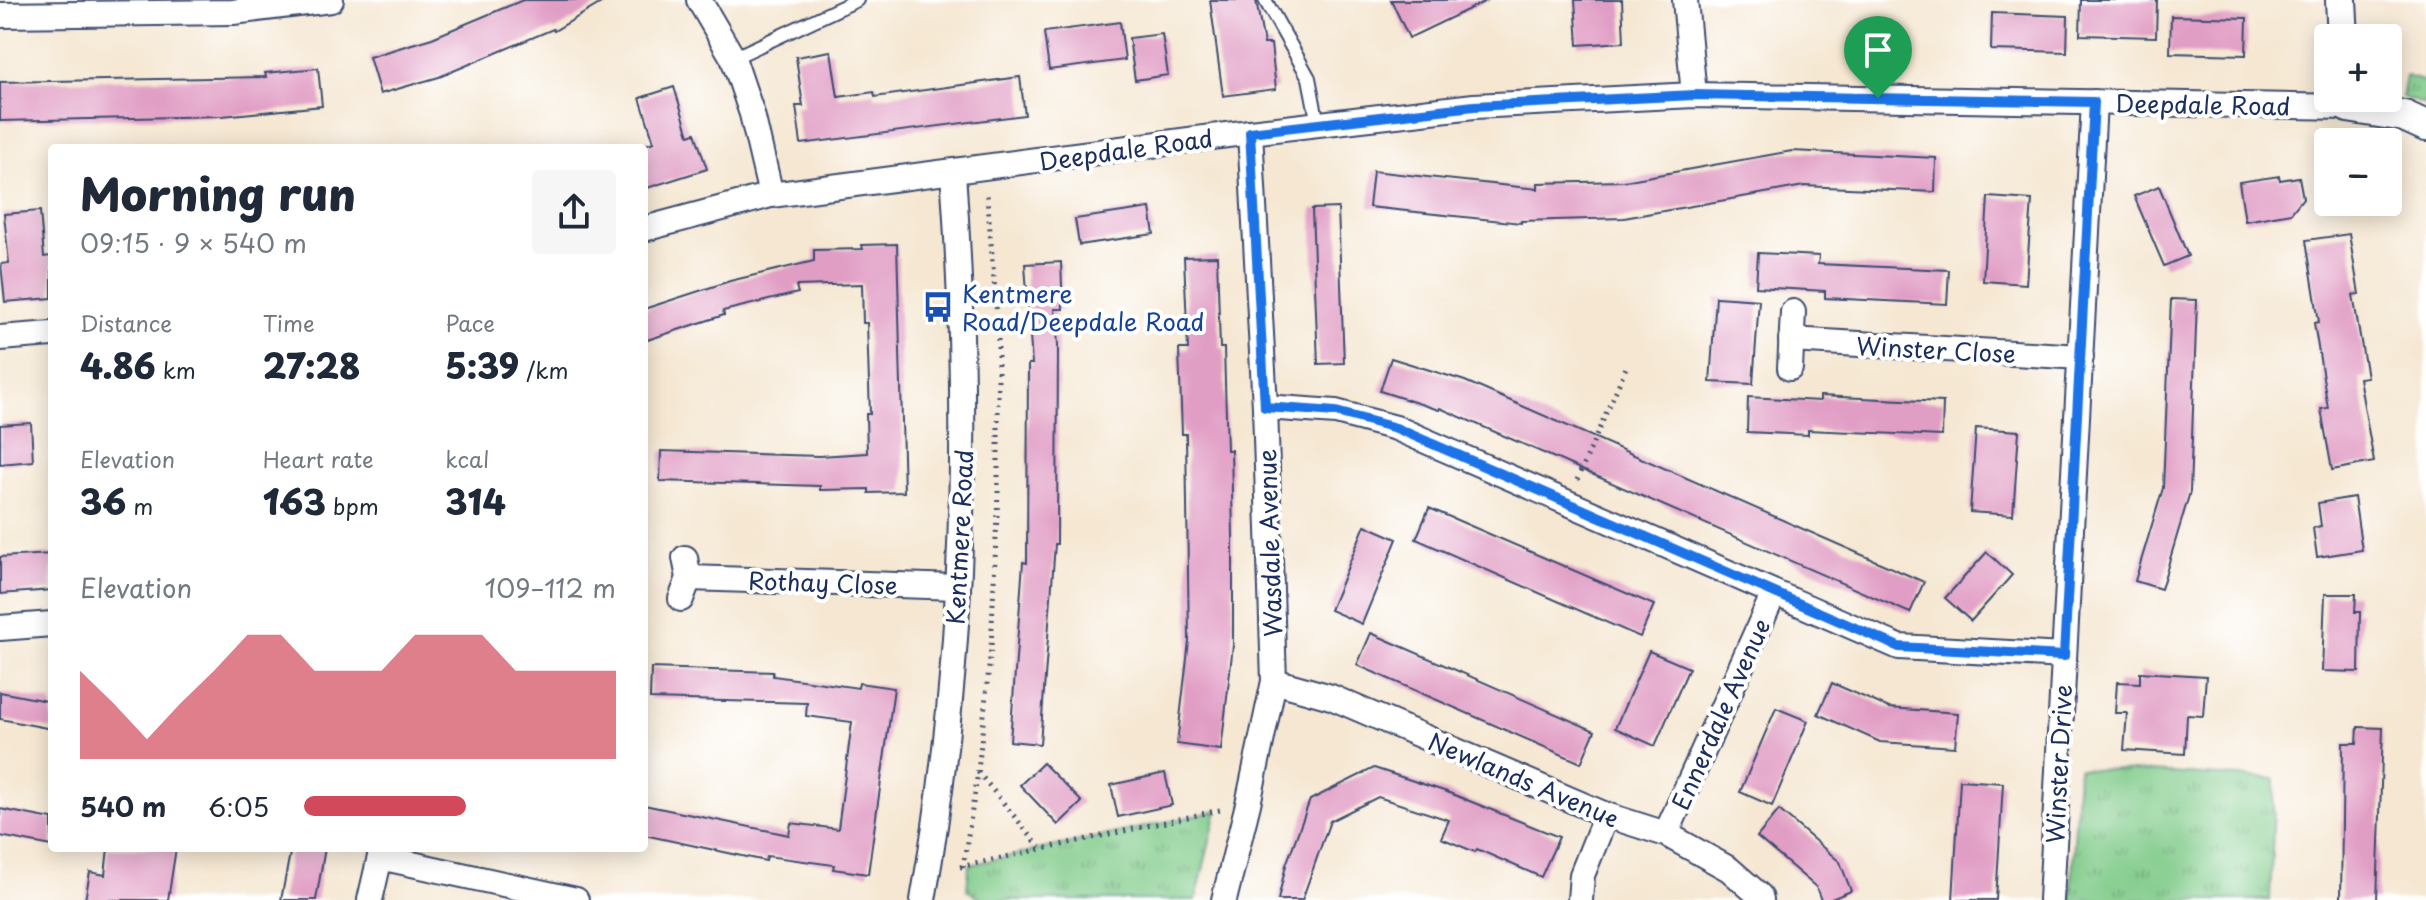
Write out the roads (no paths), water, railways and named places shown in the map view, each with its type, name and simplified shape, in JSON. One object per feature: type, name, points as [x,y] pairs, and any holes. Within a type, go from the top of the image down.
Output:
[{"type":"street","points":[[0,15],[233,12],[331,0]]},
{"type":"street","points":[[699,0],[733,58],[752,114],[771,195]]},
{"type":"street","points":[[1685,0],[1694,95]]},
{"type":"street","points":[[2341,0],[2342,24]]},
{"type":"street","name":"Deepdale Road","points":[[648,228],[771,195],[1474,106],[1694,95],[2094,102],[2314,102]]},
{"type":"street","name":"Winster Drive","points":[[2051,900],[2094,102]]},
{"type":"street","name":"Deepdale Road","points":[[2388,112],[2426,126]]},
{"type":"street","name":"Wasdale Avenue","points":[[1224,900],[1274,681],[1265,407],[1250,132]]},
{"type":"street","name":"Kentmere Road","points":[[924,900],[947,717],[958,587],[964,449],[963,343],[953,172]]},
{"type":"street","points":[[1790,368],[1793,312]]},
{"type":"street","points":[[0,338],[48,334]]},
{"type":"street","name":"Winster Close","points":[[1791,340],[2081,357]]},
{"type":"street","points":[[1265,407],[1336,412],[1396,428],[1899,647],[2064,656]]},
{"type":"street","name":"Rothay Close","points":[[685,578],[958,587]]},
{"type":"street","name":"Ennerdale Avenue","points":[[1666,834],[1774,593]]},
{"type":"street","points":[[0,628],[48,624]]},
{"type":"street","name":"Newlands Avenue","points":[[1274,681],[1331,697],[1606,815],[1666,834],[1729,869],[1761,900]]},
{"type":"street","points":[[1580,900],[1582,875],[1606,815]]},
{"type":"street","points":[[370,900],[381,853],[576,900]]},
{"type":"lane","points":[[733,58],[857,0]]},
{"type":"lane","points":[[1265,0],[1309,78],[1318,124]]},
{"type":"place","name":"Kentmere Road/Deepdale Road","points":[[938,307]]}]
